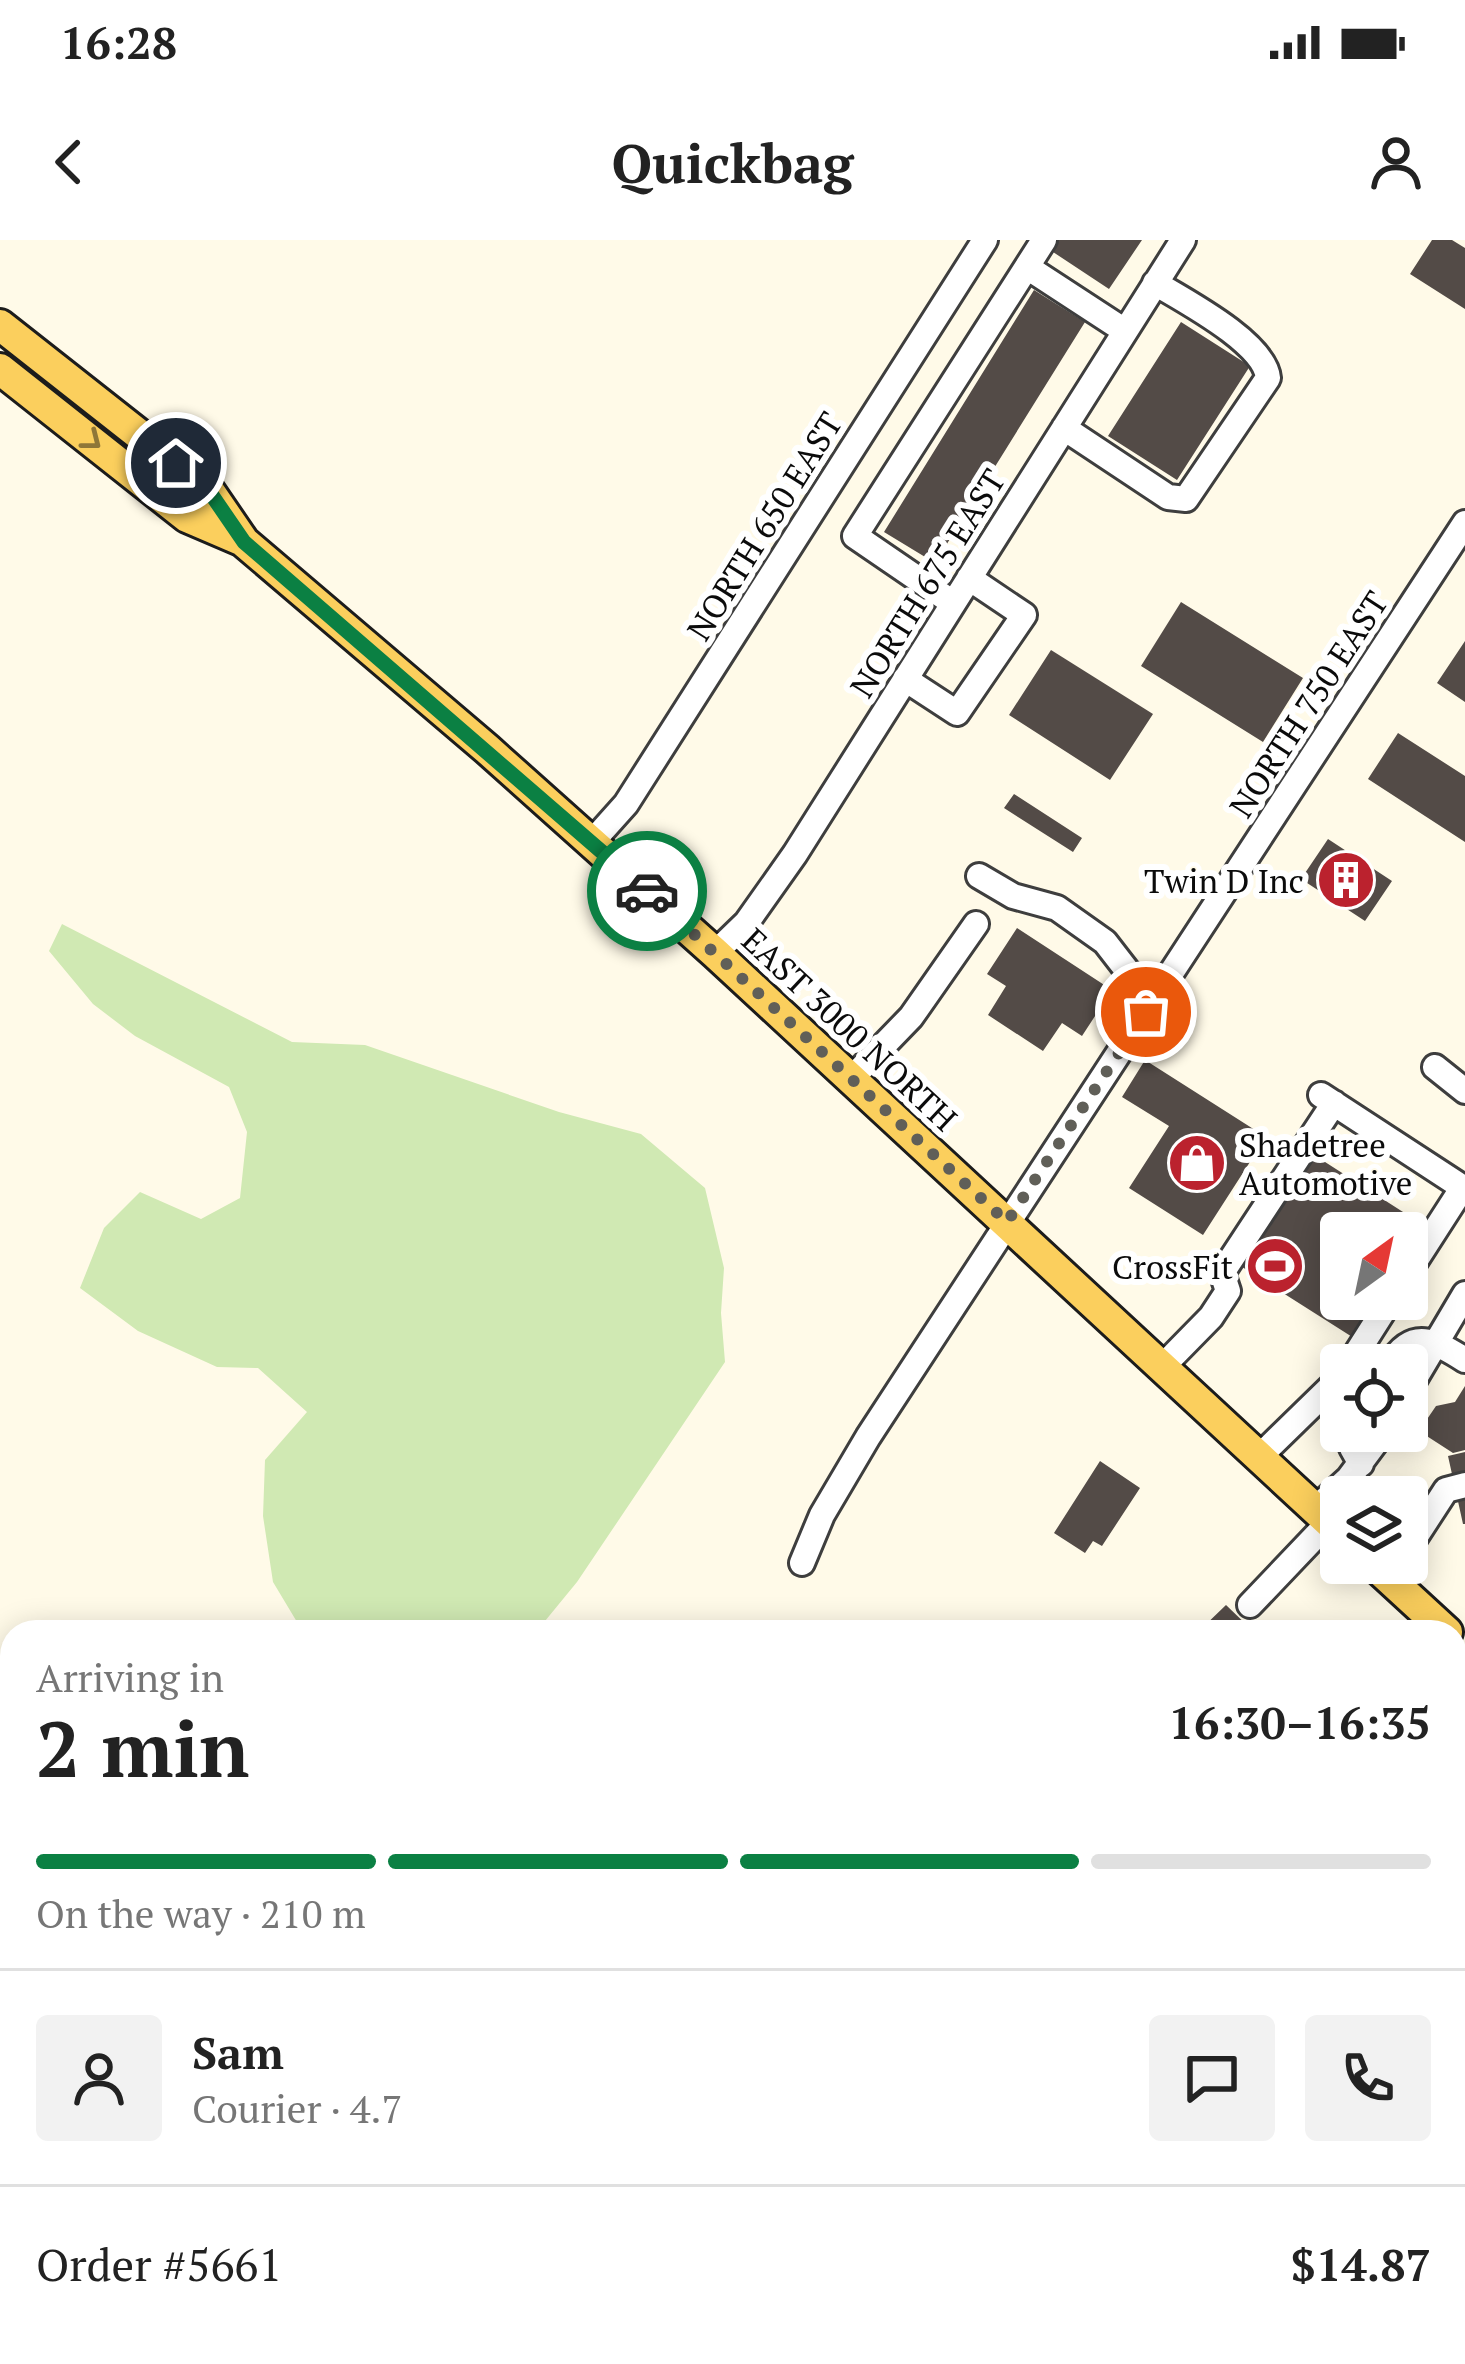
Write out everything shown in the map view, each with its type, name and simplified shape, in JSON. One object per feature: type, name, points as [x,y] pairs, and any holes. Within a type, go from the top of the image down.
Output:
[{"type":"main road","name":"EAST 3000 NORTH","points":[[0,325],[207,488],[244,542],[715,953],[1320,1514]]},
{"type":"main road","name":"EAST 3000 NORTH","points":[[0,369],[187,518],[244,542]]},
{"type":"main road","points":[[1401,1584],[1438,1620]]},
{"type":"street","name":"NORTH 650 EAST","points":[[592,842],[626,804],[985,240]]},
{"type":"street","points":[[953,604],[855,536],[1044,240]]},
{"type":"street","name":"NORTH 675 EAST","points":[[715,953],[747,922],[795,854],[1183,240]]},
{"type":"street","points":[[1027,267],[1125,331]]},
{"type":"street","points":[[1064,428],[1168,497],[1186,499],[1268,378],[1266,367],[1247,345],[1155,283]]},
{"type":"street","name":"NORTH 750 EAST","points":[[802,1563],[823,1515],[868,1437],[1465,523]]},
{"type":"street","points":[[905,679],[957,713],[1024,615],[969,578]]},
{"type":"street","points":[[979,876],[1013,896],[1057,908],[1105,942],[1130,973],[1160,991]]},
{"type":"street","points":[[851,1079],[911,1017],[976,924]]},
{"type":"street","points":[[1435,1067],[1465,1091]]},
{"type":"street","points":[[1161,1368],[1211,1317],[1228,1291],[1222,1273],[1327,1098],[1464,1188],[1428,1242]]},
{"type":"street","points":[[1428,1357],[1464,1299]]},
{"type":"street","points":[[1409,1344],[1437,1342],[1465,1360]]},
{"type":"street","points":[[1259,1457],[1320,1397]]},
{"type":"street","points":[[1354,1452],[1361,1464]]},
{"type":"street","points":[[1354,1476],[1369,1452]]},
{"type":"street","points":[[1428,1518],[1446,1490],[1465,1485]]},
{"type":"street","points":[[1250,1605],[1320,1530]]},
{"type":"green space","points":[[62,924],[292,1042],[365,1045],[559,1112],[641,1134],[705,1188],[724,1268],[725,1362],[577,1582],[546,1620],[296,1620],[273,1582],[263,1516],[265,1460],[307,1412],[258,1368],[217,1367],[138,1331],[80,1288],[104,1228],[140,1192],[201,1219],[240,1198],[247,1132],[229,1087],[135,1036],[93,1004],[49,951]]},
{"type":"building","points":[[1057,240],[1142,240],[1109,289],[1050,250]]},
{"type":"building","points":[[1432,240],[1452,240],[1465,248],[1465,309],[1410,274]]},
{"type":"building","points":[[1034,290],[1085,322],[935,563],[884,532]]},
{"type":"building","points":[[1181,322],[1250,366],[1177,480],[1108,436]]},
{"type":"building","points":[[1181,602],[1303,678],[1263,742],[1141,666]]},
{"type":"building","points":[[1465,641],[1465,702],[1437,683]]},
{"type":"building","points":[[1051,650],[1153,714],[1110,780],[1009,715]]},
{"type":"building","points":[[1398,733],[1465,776],[1465,842],[1368,779]]},
{"type":"building","points":[[1014,794],[1082,838],[1073,852],[1004,808]]},
{"type":"building","name":"Twin D Inc","points":[[1328,839],[1392,881],[1365,921],[1301,879]]},
{"type":"building","points":[[1017,928],[1112,990],[1082,1036],[1062,1023],[1043,1051],[988,1015],[1006,986],[987,974]]},
{"type":"building","name":"Shadetree Automotive","points":[[1145,1060],[1266,1137],[1203,1235],[1129,1188],[1169,1126],[1122,1097]]},
{"type":"building","points":[[1311,1153],[1403,1212],[1320,1212],[1320,1316],[1239,1265]]},
{"type":"building","points":[[1326,1320],[1370,1320],[1357,1340]]},
{"type":"building","points":[[1465,1386],[1465,1450],[1453,1453],[1428,1437],[1428,1418],[1436,1406],[1455,1402]]},
{"type":"building","points":[[1465,1452],[1465,1524],[1463,1524],[1448,1456]]},
{"type":"building","points":[[1100,1461],[1140,1488],[1102,1546],[1093,1541],[1085,1553],[1054,1533]]},
{"type":"building","points":[[1226,1605],[1242,1620],[1210,1620]]},
{"type":"way so far","points":[[647,891],[1007,1222],[1146,1012]]},
{"type":"place","name":"Twin D Inc","points":[[1346,880]]},
{"type":"place","name":"Shadetree Automotive","points":[[1197,1163]]},
{"type":"place","name":"CrossFit","points":[[1275,1266]]},
{"type":"route","points":[[176,463],[207,488],[244,542],[647,891]]}]
